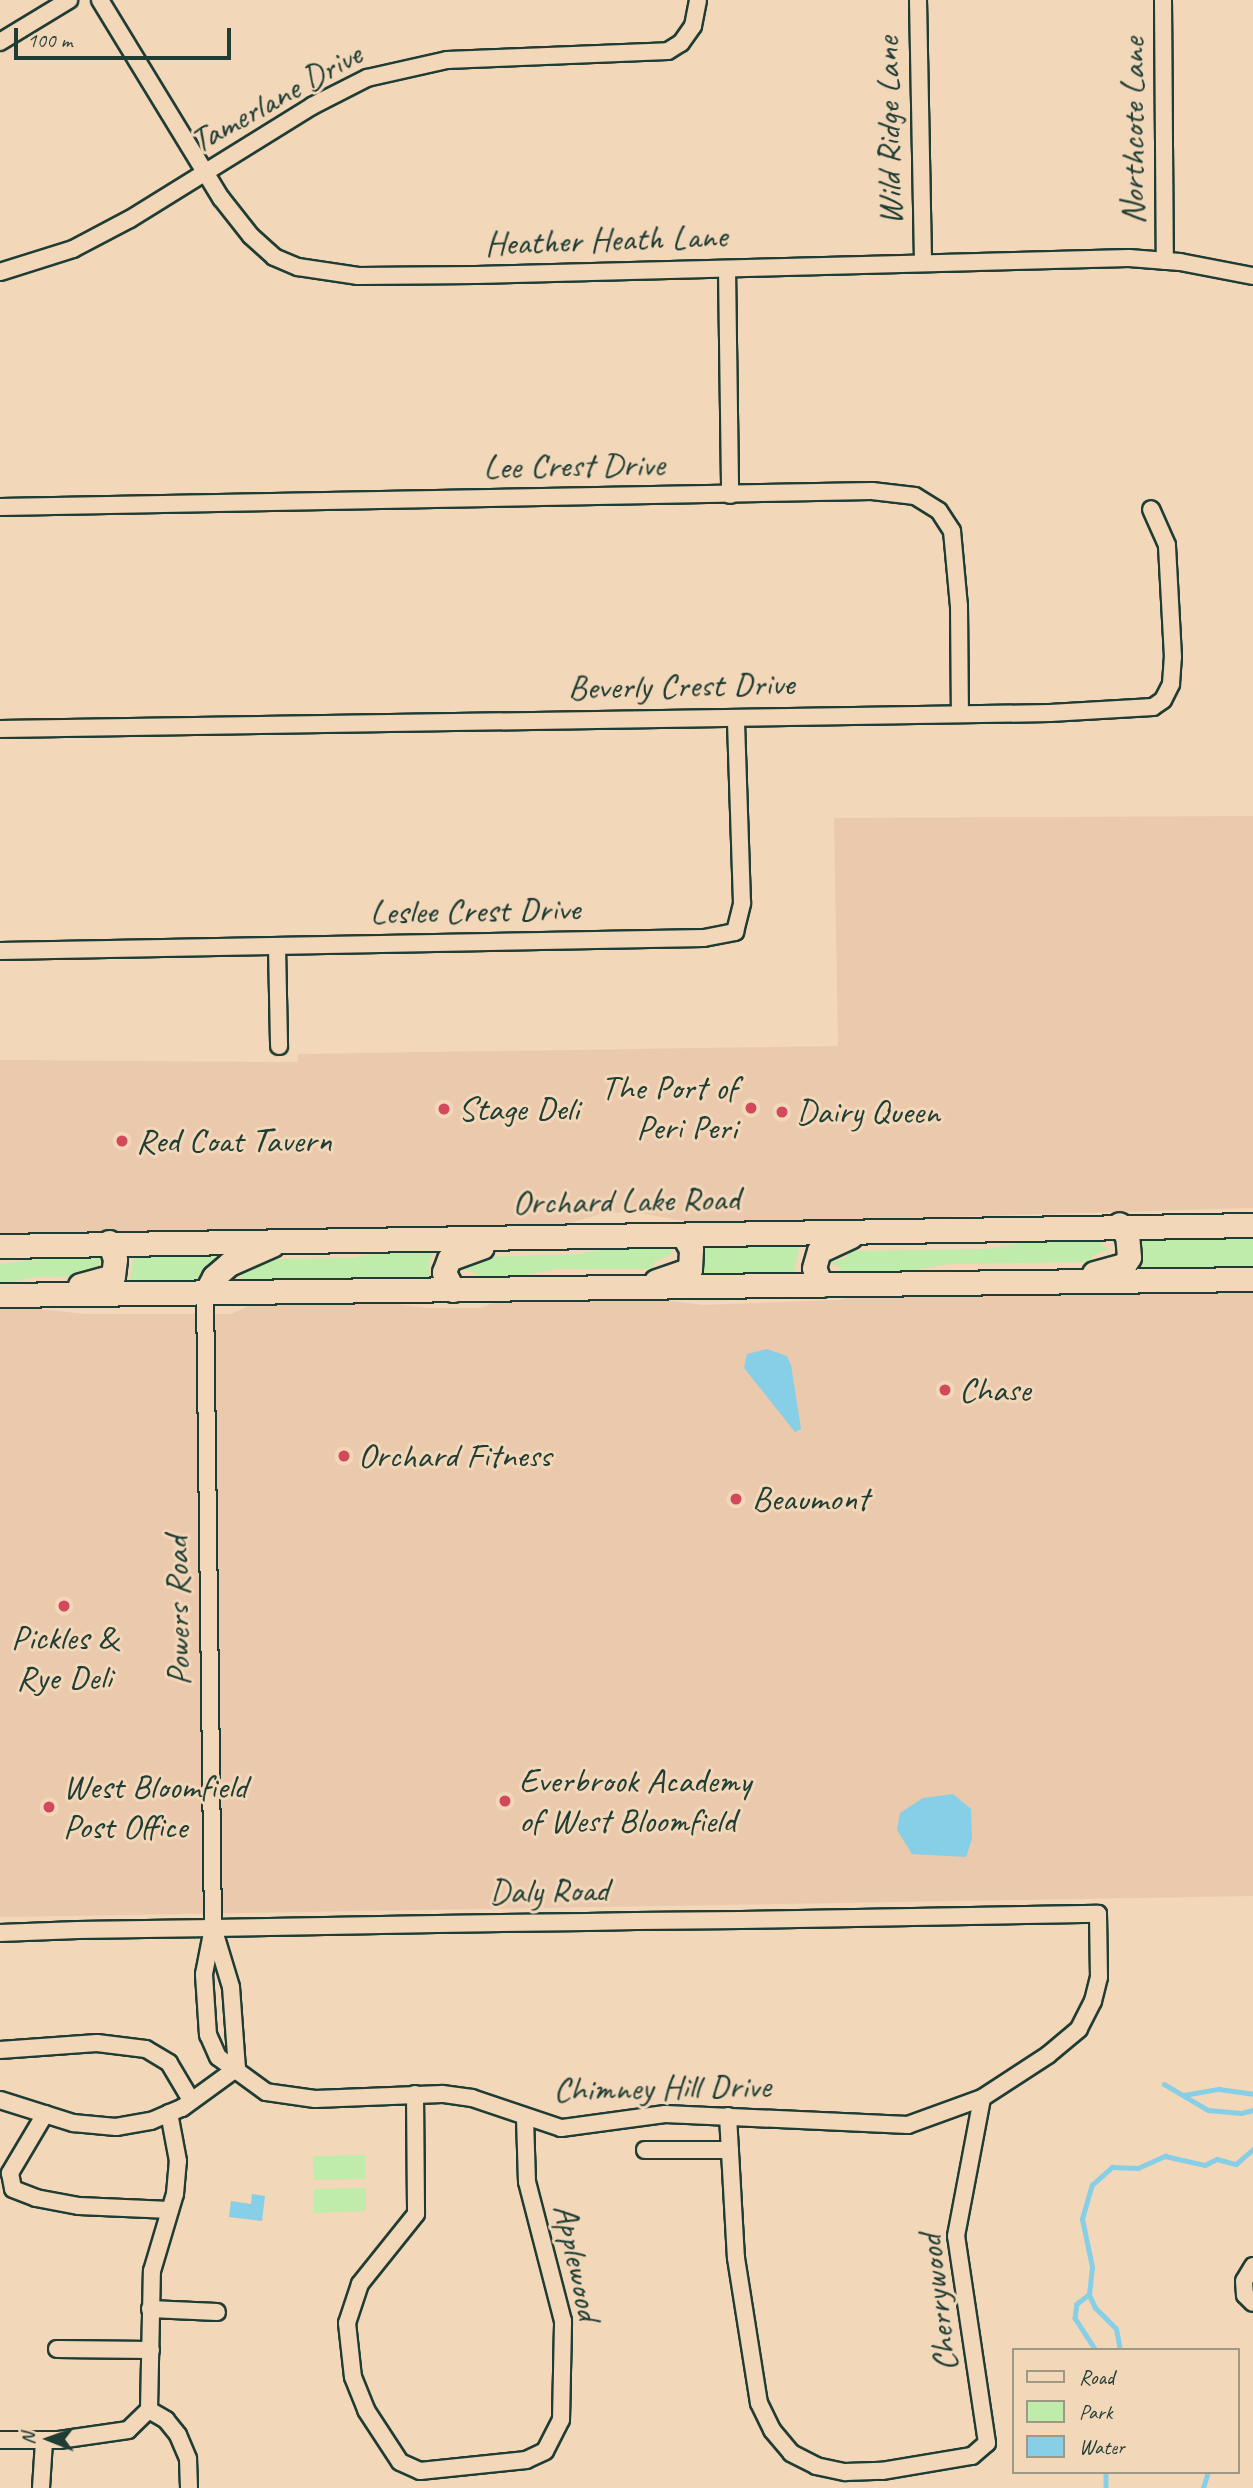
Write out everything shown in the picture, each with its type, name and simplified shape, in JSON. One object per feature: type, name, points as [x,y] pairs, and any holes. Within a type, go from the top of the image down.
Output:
[{"type":"main road","name":"Orchard Lake Road","points":[[0,1246],[108,1242],[682,1235],[1119,1224],[1253,1225]]},
{"type":"main road","points":[[1050,1282],[1124,1265],[1130,1247],[1119,1224]]},
{"type":"main road","points":[[821,1285],[814,1268],[819,1251],[864,1231]]},
{"type":"main road","points":[[626,1288],[690,1269],[691,1249],[682,1235]]},
{"type":"main road","points":[[453,1290],[444,1272],[454,1254],[519,1238]]},
{"type":"main road","points":[[205,1294],[214,1277],[229,1264],[285,1241]]},
{"type":"main road","points":[[2,1295],[105,1281],[116,1269],[108,1242]]},
{"type":"main road","points":[[0,1254],[31,1245]]},
{"type":"main road","points":[[2,1295],[1253,1279]]},
{"type":"street","points":[[0,42],[69,0]]},
{"type":"street","name":"Heather Heath Lane","points":[[100,0],[204,172],[251,236],[274,257],[330,274],[727,268],[923,261],[1165,261],[1253,276]]},
{"type":"street","name":"Tamerlane Drive","points":[[0,272],[73,249],[131,219],[312,106],[367,78],[399,68],[447,60],[668,51],[681,43],[692,26],[698,0]]},
{"type":"street","name":"Wild Ridge Lane","points":[[918,0],[923,261]]},
{"type":"street","name":"Northcote Lane","points":[[1163,0],[1165,261]]},
{"type":"street","points":[[727,268],[730,495]]},
{"type":"street","name":"Lee Crest Drive","points":[[0,507],[872,491],[915,496],[939,511],[952,531],[956,554],[960,712]]},
{"type":"street","name":"Beverly Crest Drive","points":[[0,729],[736,718],[1127,710],[1153,707],[1163,700],[1171,684],[1171,597],[1167,545],[1151,509]]},
{"type":"street","name":"Leslee Crest Drive","points":[[0,951],[704,938],[735,932],[741,903],[736,718]]},
{"type":"street","points":[[277,947],[279,1046]]},
{"type":"street","name":"Powers Road","points":[[205,1294],[213,1928]]},
{"type":"street","name":"Daly Road","points":[[0,1933],[1098,1914]]},
{"type":"street","name":"Chimney Hill Drive","points":[[213,1928],[204,1975],[206,2023],[218,2057],[237,2068],[266,2092],[315,2098],[415,2094],[472,2098],[524,2118],[561,2128],[665,2113],[908,2125],[982,2098],[1079,2029],[1099,1977],[1098,1914]]},
{"type":"street","points":[[0,2100],[73,2123],[116,2127],[169,2113],[237,2068],[231,1987],[213,1928]]},
{"type":"street","points":[[206,2023],[233,2020]]},
{"type":"street","points":[[0,2050],[97,2043],[146,2049],[169,2063],[191,2100]]},
{"type":"street","name":"Applewood","points":[[415,2094],[416,2214],[360,2284],[347,2323],[353,2377],[366,2410],[400,2462],[420,2471],[526,2460],[545,2451],[561,2420],[563,2321],[527,2182],[524,2118]]},
{"type":"street","name":"Cherrywood","points":[[728,2116],[745,2328],[759,2403],[772,2430],[791,2453],[816,2466],[845,2472],[882,2471],[972,2456],[987,2443],[988,2423],[956,2236],[982,2098]]},
{"type":"street","points":[[0,2440],[44,2441],[128,2430],[149,2410],[152,2270],[170,2210],[178,2161],[169,2113]]},
{"type":"street","points":[[45,2114],[10,2173],[13,2189],[36,2198],[79,2206],[170,2210]]},
{"type":"street","points":[[645,2150],[730,2150]]},
{"type":"street","points":[[1253,2266],[1244,2281],[1245,2295],[1253,2302]]},
{"type":"street","points":[[150,2309],[217,2312]]},
{"type":"street","points":[[57,2349],[151,2350]]},
{"type":"street","points":[[149,2410],[178,2435],[188,2459],[189,2488]]},
{"type":"street","points":[[41,2488],[44,2441]]},
{"type":"shaded area","points":[[1253,816],[1253,1208],[701,1224],[634,1212],[604,1213],[560,1226],[0,1236],[0,1060],[297,1062],[298,1054],[838,1046],[834,818]]},
{"type":"shaded area","points":[[1253,1288],[1253,1896],[0,1917],[0,1305],[85,1314],[231,1314],[257,1302],[379,1302],[429,1308],[482,1308],[498,1300],[647,1298],[703,1305],[838,1300],[863,1295]]},
{"type":"green space","points":[[1253,1237],[1253,1267],[1135,1270],[1140,1239]]},
{"type":"green space","points":[[1101,1239],[1101,1246],[1109,1249],[1092,1256],[1092,1262],[949,1264],[898,1273],[840,1273],[840,1267],[829,1263],[847,1257],[847,1251],[987,1249],[1037,1240]]},
{"type":"green space","points":[[800,1243],[794,1274],[699,1275],[703,1244]]},
{"type":"green space","points":[[627,1246],[669,1246],[673,1254],[654,1262],[653,1269],[556,1269],[508,1279],[476,1279],[476,1273],[463,1270],[483,1262],[484,1257],[578,1254]]},
{"type":"green space","points":[[399,1249],[435,1249],[429,1262],[430,1280],[243,1283],[241,1276],[244,1267],[274,1259],[350,1258]]},
{"type":"green space","points":[[220,1251],[193,1283],[129,1284],[134,1254]]},
{"type":"green space","points":[[97,1254],[101,1261],[91,1276],[35,1277],[0,1284],[0,1264]]},
{"type":"green space","points":[[365,2155],[365,2179],[314,2180],[313,2156]]},
{"type":"green space","points":[[366,2188],[366,2211],[314,2213],[314,2189]]},
{"type":"water","points":[[767,1349],[787,1356],[791,1365],[801,1429],[795,1432],[744,1368],[747,1354]]},
{"type":"water","points":[[953,1794],[971,1809],[972,1839],[966,1857],[912,1854],[897,1830],[900,1813],[923,1798]]},
{"type":"water","points":[[252,2194],[265,2196],[262,2221],[229,2217],[231,2201],[251,2204]]},
{"type":"waterway","points":[[1164,2084],[1208,2110],[1241,2113],[1253,2110]]},
{"type":"waterway","points":[[1184,2095],[1219,2089],[1253,2094]]},
{"type":"waterway","points":[[1120,2348],[1116,2329],[1095,2308],[1089,2295],[1092,2267],[1082,2219],[1092,2185],[1112,2167],[1138,2168],[1165,2156],[1205,2165],[1217,2159],[1236,2164],[1253,2149]]},
{"type":"waterway","points":[[1089,2295],[1077,2304],[1075,2318],[1095,2348]]},
{"type":"waterway","points":[[1106,2474],[1106,2488]]},
{"type":"waterway","points":[[1203,2488],[1207,2474]]},
{"type":"place","name":"The Port of Peri Peri","points":[[751,1108]]},
{"type":"place","name":"Stage Deli","points":[[444,1109]]},
{"type":"place","name":"Dairy Queen","points":[[782,1112]]},
{"type":"place","name":"Red Coat Tavern","points":[[122,1141]]},
{"type":"place","name":"Chase","points":[[945,1390]]},
{"type":"place","name":"Orchard Fitness","points":[[344,1456]]},
{"type":"place","name":"Beaumont","points":[[736,1499]]},
{"type":"place","name":"Pickles & Rye Deli","points":[[64,1606]]},
{"type":"place","name":"Everbrook Academy of West Bloomfield","points":[[505,1801]]},
{"type":"place","name":"West Bloomfield Post Office","points":[[49,1807]]}]
